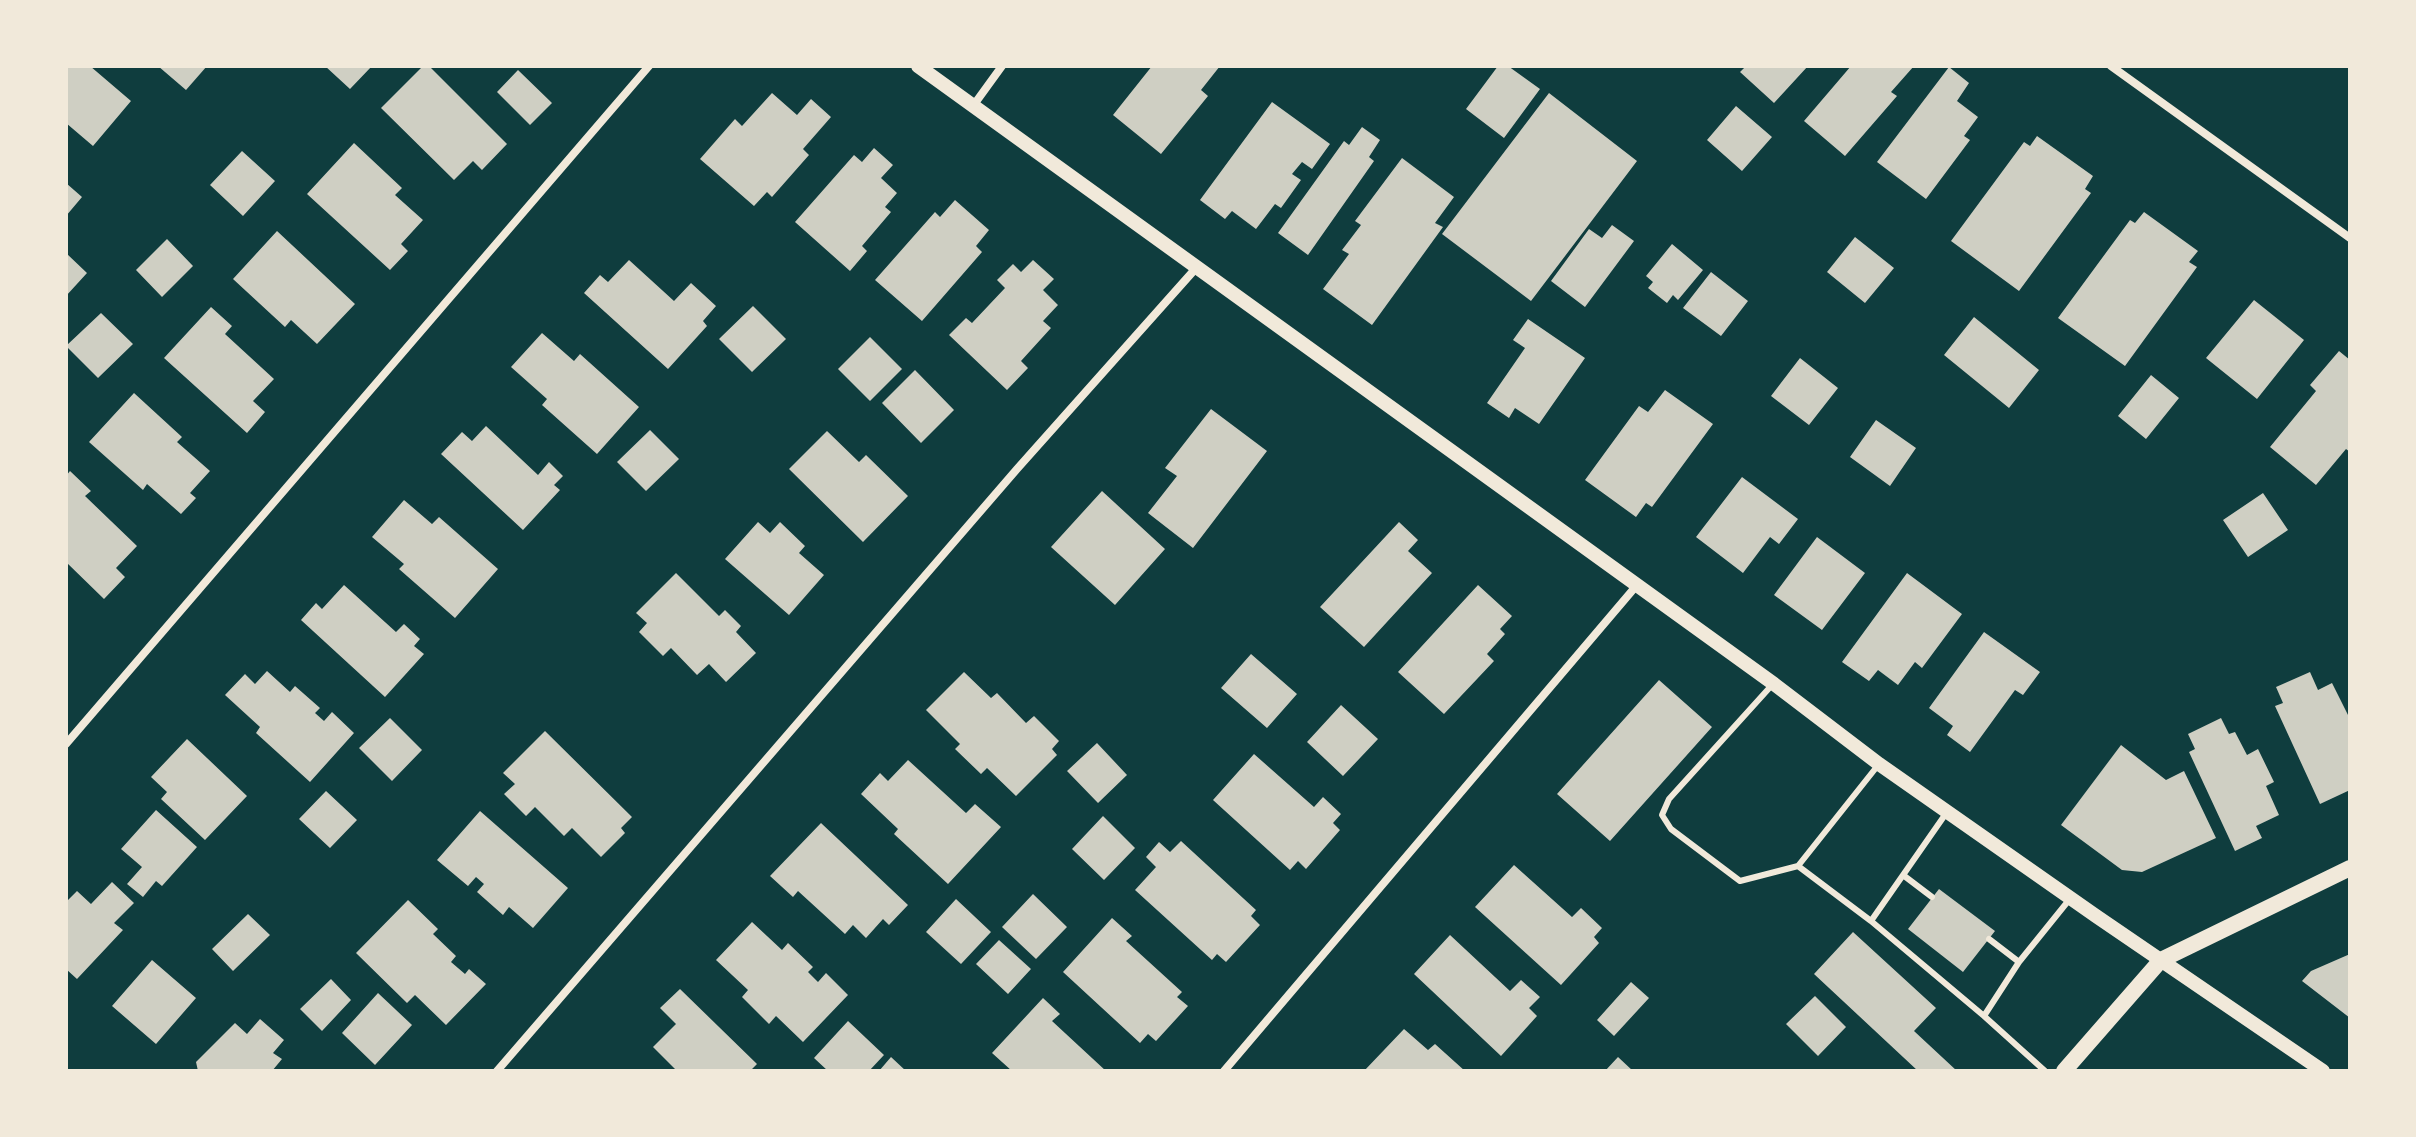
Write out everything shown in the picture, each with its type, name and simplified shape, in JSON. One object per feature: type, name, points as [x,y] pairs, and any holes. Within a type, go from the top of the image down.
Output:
[{"type":"main road","points":[[2064,1071],[2161,960],[2350,868]]},
{"type":"street","points":[[66,744],[649,66]]},
{"type":"street","points":[[918,66],[1774,684],[1879,764],[2070,899],[2323,1071]]},
{"type":"street","points":[[973,106],[1002,66]]},
{"type":"street","points":[[2111,66],[2350,238]]},
{"type":"street","points":[[497,1071],[1017,469],[1197,267]]},
{"type":"street","points":[[1224,1071],[1637,585]]},
{"type":"lane","points":[[1774,684],[1669,799],[1662,815],[1671,829],[1740,881],[1798,866],[1879,764]]},
{"type":"lane","points":[[1871,921],[1948,811]]},
{"type":"lane","points":[[1798,866],[1871,921],[2045,1071]]},
{"type":"lane","points":[[1903,875],[1932,897]]},
{"type":"lane","points":[[1984,1016],[2019,962],[2070,899]]},
{"type":"lane","points":[[1989,939],[2019,962]]},
{"type":"building","points":[[66,66],[90,66],[131,101],[93,146],[66,123]]},
{"type":"building","points":[[158,66],[207,66],[186,90]]},
{"type":"building","points":[[325,66],[372,66],[350,89]]},
{"type":"building","points":[[423,66],[429,66],[507,144],[482,170],[473,161],[454,180],[381,108]]},
{"type":"building","points":[[1152,66],[1220,66],[1201,90],[1208,96],[1161,154],[1113,115]]},
{"type":"building","points":[[1498,66],[1508,66],[1540,89],[1504,138],[1466,109]]},
{"type":"building","points":[[1746,66],[1808,66],[1774,103],[1740,72]]},
{"type":"building","points":[[1851,66],[1914,66],[1891,92],[1897,96],[1845,156],[1804,121]]},
{"type":"building","points":[[1949,67],[1969,83],[1957,101],[1978,117],[1964,136],[1970,140],[1926,199],[1877,162]]},
{"type":"building","points":[[518,70],[552,103],[530,125],[497,92]]},
{"type":"building","points":[[772,93],[797,115],[811,99],[831,117],[803,149],[809,155],[772,197],[767,192],[754,206],[700,159],[735,119],[742,126]]},
{"type":"building","points":[[1549,93],[1637,161],[1531,301],[1442,234]]},
{"type":"building","points":[[1272,102],[1330,144],[1312,169],[1302,162],[1292,174],[1301,180],[1281,208],[1275,204],[1256,229],[1232,211],[1225,219],[1200,200]]},
{"type":"building","points":[[1736,106],[1772,137],[1742,171],[1707,140]]},
{"type":"building","points":[[1362,127],[1380,140],[1369,157],[1374,161],[1308,255],[1278,233],[1344,141],[1349,145]]},
{"type":"building","points":[[2037,136],[2093,176],[2085,189],[2091,193],[2019,291],[1951,241],[2024,142],[2030,146]]},
{"type":"building","points":[[354,143],[402,188],[395,195],[423,220],[401,244],[408,251],[390,270],[307,194]]},
{"type":"building","points":[[874,148],[893,165],[881,178],[897,193],[885,207],[891,212],[862,246],[867,251],[850,271],[795,222],[854,155],[862,162]]},
{"type":"building","points":[[242,151],[275,181],[243,216],[210,185]]},
{"type":"building","points":[[1402,158],[1454,197],[1435,223],[1443,227],[1372,325],[1323,289],[1349,254],[1342,250],[1361,225],[1355,221]]},
{"type":"building","points":[[66,183],[82,197],[66,216]]},
{"type":"building","points":[[955,200],[989,230],[976,246],[982,252],[922,321],[875,280],[935,212],[940,217]]},
{"type":"building","points":[[2144,212],[2198,251],[2189,262],[2197,267],[2125,366],[2058,318],[2130,220],[2135,223]]},
{"type":"building","points":[[1612,225],[1634,241],[1585,307],[1551,281],[1589,229],[1602,238]]},
{"type":"building","points":[[277,231],[355,304],[317,344],[291,320],[285,327],[233,279]]},
{"type":"building","points":[[1855,237],[1894,268],[1865,303],[1827,272]]},
{"type":"building","points":[[167,239],[193,266],[162,297],[136,270]]},
{"type":"building","points":[[1672,244],[1703,270],[1678,300],[1673,295],[1667,303],[1648,288],[1653,282],[1646,276]]},
{"type":"building","points":[[66,253],[87,273],[66,296]]},
{"type":"building","points":[[629,260],[674,301],[691,283],[716,306],[703,321],[707,326],[668,369],[584,293],[600,275],[608,282]]},
{"type":"building","points":[[1033,260],[1054,279],[1043,290],[1058,305],[1043,321],[1051,328],[1021,361],[1028,368],[1007,390],[949,335],[966,318],[972,323],[1005,288],[997,280],[1013,264],[1021,272]]},
{"type":"building","points":[[1711,272],[1748,301],[1721,336],[1683,308]]},
{"type":"building","points":[[2254,300],[2304,340],[2257,399],[2206,358]]},
{"type":"building","points":[[753,306],[786,339],[752,372],[719,339]]},
{"type":"building","points":[[211,307],[232,326],[225,334],[274,379],[253,401],[265,412],[247,433],[164,358]]},
{"type":"building","points":[[101,313],[133,344],[98,378],[66,346]]},
{"type":"building","points":[[1974,317],[2039,370],[2009,408],[1944,355]]},
{"type":"building","points":[[1528,319],[1585,358],[1539,424],[1515,408],[1509,418],[1487,403],[1525,348],[1513,340]]},
{"type":"building","points":[[542,333],[574,361],[580,354],[639,407],[597,454],[542,405],[547,399],[511,367]]},
{"type":"building","points":[[870,337],[902,369],[870,401],[838,369]]},
{"type":"building","points":[[2339,351],[2350,360],[2350,452],[2346,449],[2316,485],[2270,447],[2316,391],[2310,385]]},
{"type":"building","points":[[1800,358],[1838,388],[1809,425],[1771,396]]},
{"type":"building","points":[[915,370],[954,410],[921,443],[882,403]]},
{"type":"building","points":[[2151,375],[2179,398],[2146,439],[2118,416]]},
{"type":"building","points":[[1665,390],[1713,424],[1652,507],[1646,503],[1636,517],[1585,480],[1639,406],[1648,412]]},
{"type":"building","points":[[134,393],[182,437],[177,442],[210,471],[190,493],[196,498],[181,514],[147,484],[143,490],[89,442]]},
{"type":"building","points":[[1211,409],[1267,451],[1193,548],[1148,513],[1177,476],[1165,468]]},
{"type":"building","points":[[1876,420],[1916,448],[1890,486],[1850,457]]},
{"type":"building","points":[[486,426],[538,475],[549,462],[563,476],[554,485],[560,490],[523,530],[441,454],[462,432],[472,441]]},
{"type":"building","points":[[650,430],[679,459],[646,491],[617,462]]},
{"type":"building","points":[[827,431],[859,462],[866,455],[908,496],[863,542],[789,469]]},
{"type":"building","points":[[70,471],[91,491],[85,496],[137,546],[116,568],[125,577],[104,599],[66,562],[66,476]]},
{"type":"building","points":[[1742,477],[1798,519],[1779,544],[1770,537],[1743,573],[1696,537]]},
{"type":"building","points":[[1102,491],[1165,549],[1115,605],[1051,547]]},
{"type":"building","points":[[2263,493],[2288,530],[2248,557],[2223,520]]},
{"type":"building","points":[[404,500],[432,524],[439,517],[498,569],[455,618],[399,569],[404,564],[372,537]]},
{"type":"building","points":[[758,522],[770,533],[780,522],[805,546],[799,553],[824,575],[789,615],[725,559]]},
{"type":"building","points":[[1399,522],[1418,540],[1408,551],[1432,573],[1364,647],[1320,607]]},
{"type":"building","points":[[1817,537],[1865,573],[1822,630],[1774,595]]},
{"type":"building","points":[[676,573],[719,616],[725,610],[741,626],[736,632],[756,653],[726,682],[709,664],[697,675],[671,648],[663,656],[639,632],[647,623],[636,613]]},
{"type":"building","points":[[1907,573],[1962,614],[1922,668],[1915,662],[1898,685],[1878,670],[1869,681],[1842,662]]},
{"type":"building","points":[[344,585],[396,632],[404,624],[420,639],[414,646],[424,654],[385,697],[301,620],[316,603],[322,609]]},
{"type":"building","points":[[1478,585],[1512,616],[1500,629],[1505,634],[1487,654],[1494,661],[1444,714],[1398,672]]},
{"type":"building","points":[[1984,632],[2040,672],[2023,695],[2015,690],[1970,752],[1947,735],[1953,726],[1929,708]]},
{"type":"building","points":[[1251,654],[1297,694],[1267,728],[1221,688]]},
{"type":"building","points":[[267,671],[290,692],[295,686],[320,708],[315,713],[324,721],[332,712],[354,733],[310,782],[256,733],[260,727],[225,695],[245,674],[255,684]]},
{"type":"building","points":[[964,672],[991,698],[997,693],[1026,723],[1034,716],[1059,741],[1052,749],[1057,755],[1016,796],[987,768],[981,774],[955,749],[960,744],[926,710]]},
{"type":"building","points":[[2310,672],[2318,690],[2332,683],[2350,719],[2350,790],[2320,804],[2275,706],[2283,703],[2276,687]]},
{"type":"building","points":[[1659,680],[1712,727],[1610,841],[1557,794]]},
{"type":"building","points":[[1341,705],[1378,739],[1343,776],[1307,742]]},
{"type":"building","points":[[390,718],[422,750],[392,781],[359,748]]},
{"type":"building","points":[[2221,718],[2229,734],[2235,732],[2247,755],[2258,749],[2274,782],[2266,786],[2279,815],[2256,826],[2262,838],[2235,851],[2189,752],[2195,749],[2188,734]]},
{"type":"building","points":[[545,731],[632,817],[621,828],[625,833],[601,857],[572,828],[564,836],[535,807],[526,816],[504,794],[515,784],[503,773]]},
{"type":"building","points":[[187,739],[247,796],[205,840],[161,799],[167,792],[151,777]]},
{"type":"building","points":[[1097,743],[1127,775],[1098,803],[1067,771]]},
{"type":"building","points":[[2121,745],[2166,780],[2184,771],[2216,838],[2142,872],[2122,870],[2061,825]]},
{"type":"building","points":[[1254,754],[1314,807],[1323,797],[1341,814],[1333,823],[1340,830],[1306,869],[1298,861],[1290,870],[1213,800]]},
{"type":"building","points":[[908,760],[966,813],[975,804],[1001,827],[948,884],[894,834],[898,829],[861,794],[880,773],[888,781]]},
{"type":"building","points":[[326,791],[357,820],[330,848],[299,819]]},
{"type":"building","points":[[156,810],[197,847],[162,886],[156,881],[143,897],[127,884],[142,867],[121,849]]},
{"type":"building","points":[[480,811],[568,888],[533,928],[509,907],[503,915],[477,892],[484,884],[476,877],[468,886],[437,860]]},
{"type":"building","points":[[1103,816],[1135,848],[1104,880],[1072,849]]},
{"type":"building","points":[[821,823],[908,905],[889,925],[883,919],[866,938],[853,925],[845,934],[798,891],[793,897],[770,876]]},
{"type":"building","points":[[1181,841],[1256,910],[1251,916],[1260,925],[1226,962],[1217,954],[1212,960],[1135,890],[1156,867],[1146,857],[1159,842],[1170,852]]},
{"type":"building","points":[[1514,865],[1572,917],[1581,908],[1602,928],[1594,937],[1599,943],[1561,985],[1475,907]]},
{"type":"building","points":[[112,882],[134,903],[114,923],[123,930],[77,979],[66,969],[66,902],[77,891],[91,904]]},
{"type":"building","points":[[1939,889],[1995,931],[1963,972],[1908,929]]},
{"type":"building","points":[[1033,894],[1067,927],[1036,959],[1002,927]]},
{"type":"building","points":[[956,899],[991,932],[961,964],[926,932]]},
{"type":"building","points":[[408,900],[438,929],[433,934],[456,956],[451,962],[465,974],[469,969],[486,984],[446,1025],[415,995],[407,1003],[356,953]]},
{"type":"building","points":[[248,914],[270,935],[233,971],[212,949]]},
{"type":"building","points":[[1112,918],[1132,936],[1126,941],[1182,992],[1177,997],[1188,1006],[1156,1041],[1148,1034],[1140,1043],[1063,972]]},
{"type":"building","points":[[752,922],[782,950],[788,943],[813,967],[808,972],[818,982],[826,973],[848,995],[803,1042],[776,1016],[769,1024],[742,997],[748,990],[716,960]]},
{"type":"building","points":[[1853,932],[1936,1008],[1914,1031],[1957,1071],[1918,1071],[1814,974]]},
{"type":"building","points":[[1450,935],[1510,991],[1521,980],[1540,997],[1529,1008],[1537,1016],[1501,1056],[1414,974]]},
{"type":"building","points":[[999,940],[1031,969],[1008,994],[976,964]]},
{"type":"building","points":[[2350,954],[2350,1018],[2302,981],[2311,971]]},
{"type":"building","points":[[152,960],[196,998],[156,1044],[112,1006]]},
{"type":"building","points":[[331,979],[351,1000],[322,1031],[300,1009]]},
{"type":"building","points":[[1631,982],[1649,998],[1614,1036],[1597,1020]]},
{"type":"building","points":[[680,989],[757,1064],[750,1071],[677,1071],[653,1047],[676,1024],[660,1008]]},
{"type":"building","points":[[378,993],[412,1025],[375,1065],[342,1033]]},
{"type":"building","points":[[1815,996],[1846,1027],[1818,1056],[1786,1024]]},
{"type":"building","points":[[1043,998],[1060,1014],[1052,1021],[1106,1071],[1012,1071],[992,1053]]},
{"type":"building","points":[[260,1019],[284,1040],[273,1053],[282,1059],[272,1071],[198,1071],[196,1062],[235,1023],[247,1034]]},
{"type":"building","points":[[848,1021],[884,1055],[869,1071],[828,1071],[814,1058]]},
{"type":"building","points":[[1404,1029],[1428,1050],[1435,1044],[1465,1071],[1364,1071]]},
{"type":"building","points":[[891,1057],[906,1071],[879,1071]]},
{"type":"building","points":[[1618,1057],[1633,1071],[1605,1071]]}]
